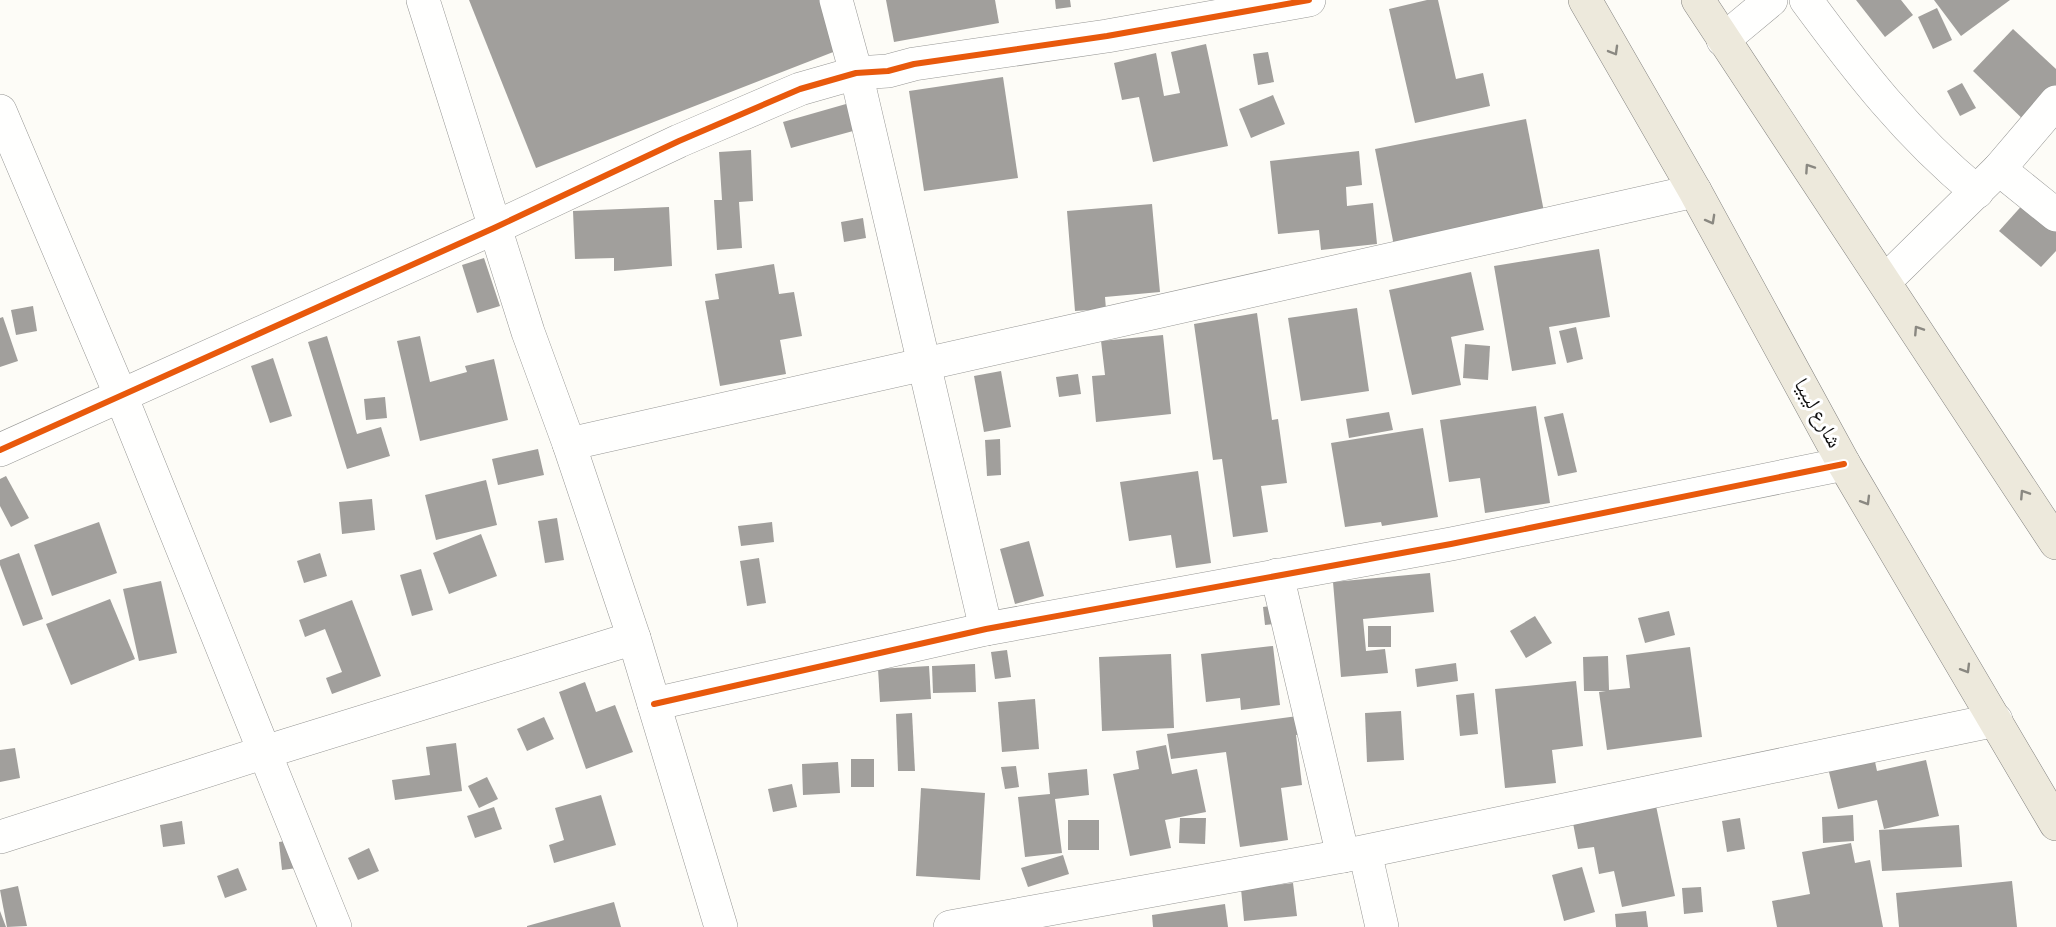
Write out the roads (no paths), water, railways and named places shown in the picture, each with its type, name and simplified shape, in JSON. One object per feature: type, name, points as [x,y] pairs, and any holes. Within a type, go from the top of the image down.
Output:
[{"type":"main road","name":"شارع ليبيا","points":[[1585,0],[1695,190],[1844,464],[2056,824]]},
{"type":"main road","points":[[1698,0],[2056,543]]},
{"type":"street","points":[[423,0],[528,332],[569,444],[634,638],[722,927]]},
{"type":"street","points":[[836,0],[856,73],[986,629]]},
{"type":"street","points":[[0,450],[494,228],[679,141],[800,89],[856,73],[1107,36],[1309,0]]},
{"type":"street","points":[[1723,40],[1771,0]]},
{"type":"street","points":[[1806,0],[1880,97],[1927,147],[2056,215]]},
{"type":"street","points":[[1885,281],[1988,181],[2056,102]]},
{"type":"street","points":[[0,111],[121,396],[335,927]]},
{"type":"street","points":[[569,444],[924,362],[1225,297],[1695,190]]},
{"type":"street","points":[[654,704],[986,629],[1532,529],[1844,464]]},
{"type":"street","points":[[1277,574],[1354,854],[1382,927]]},
{"type":"street","points":[[0,837],[634,638]]},
{"type":"street","points":[[950,927],[1354,854],[1996,720]]}]
